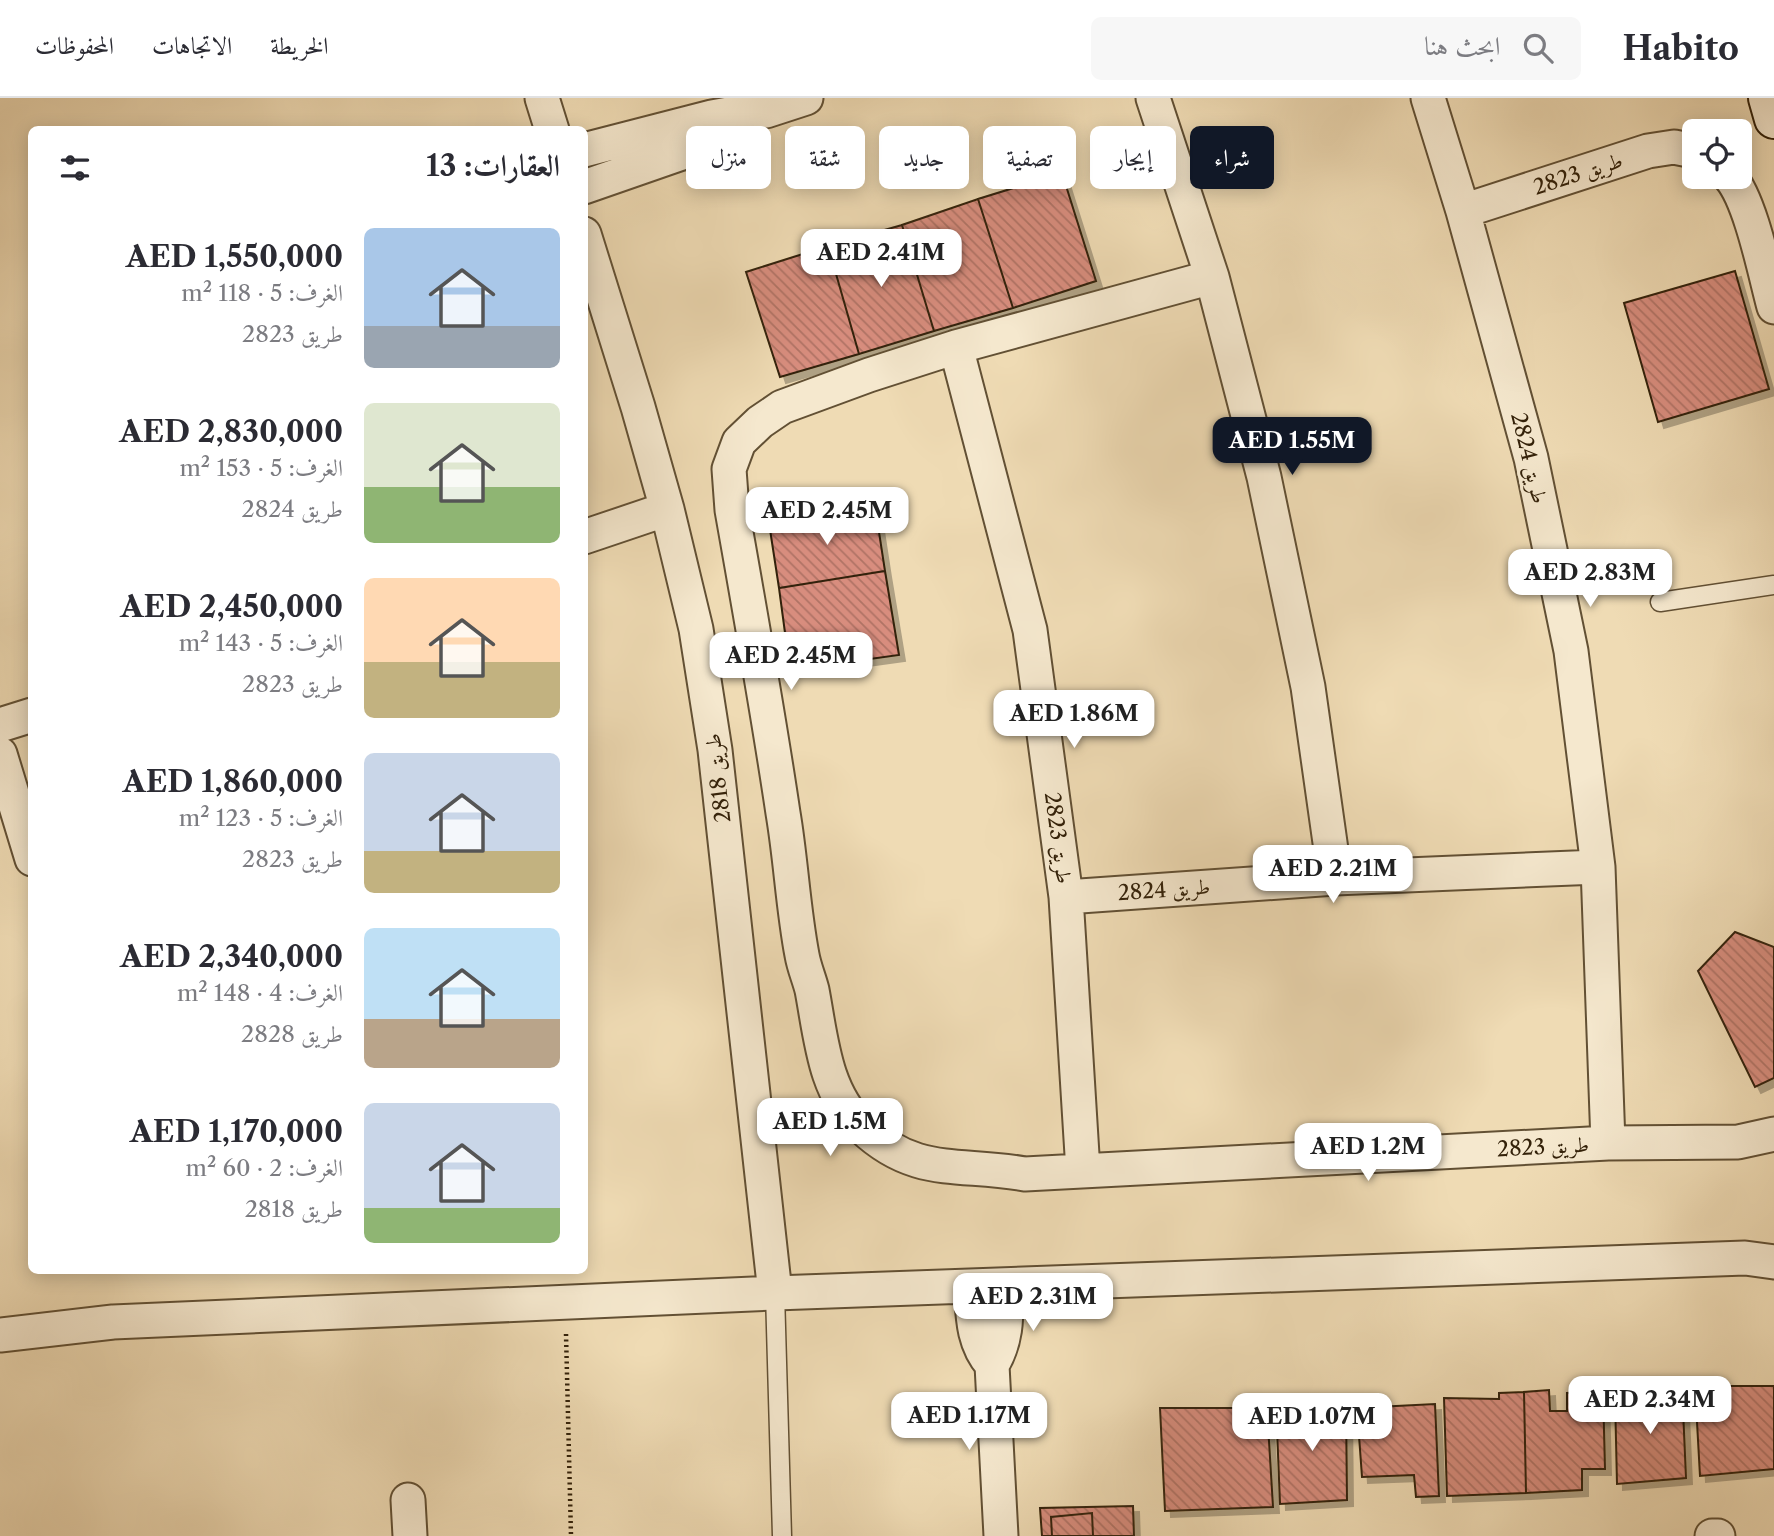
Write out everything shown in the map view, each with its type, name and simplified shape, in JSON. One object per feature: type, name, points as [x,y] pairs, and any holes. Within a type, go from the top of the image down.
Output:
[{"type":"street","points":[[542,98],[551,126]]},
{"type":"street","points":[[588,149],[712,117],[766,111],[806,98]]},
{"type":"street","points":[[1153,98],[1212,276],[1264,477],[1308,687],[1335,878]]},
{"type":"street","name":"طريق 2824","points":[[1428,98],[1463,211],[1531,458],[1571,651],[1598,867],[1608,1143]]},
{"type":"street","points":[[1768,98],[1774,119]]},
{"type":"street","points":[[588,186],[719,138],[745,126],[766,111]]},
{"type":"street","name":"طريق 2823","points":[[1463,211],[1648,150],[1682,149]]},
{"type":"street","points":[[1739,189],[1774,307]]},
{"type":"street","name":"طريق 2818","points":[[588,247],[667,509],[696,629],[715,750],[775,1293]]},
{"type":"street","name":"طريق 2823","points":[[1212,276],[956,347],[869,375],[782,407],[760,422],[739,442],[729,469],[732,510],[784,814],[802,955],[799,1006],[810,1073],[819,1097],[833,1120],[869,1157],[891,1170],[926,1181],[980,1185],[1010,1180],[1025,1174],[1608,1143],[1738,1142],[1774,1134]]},
{"type":"street","name":"طريق 2823","points":[[956,347],[1030,630],[1066,897],[1083,1171]]},
{"type":"street","points":[[588,536],[667,509]]},
{"type":"street","points":[[0,725],[28,716]]},
{"type":"street","points":[[0,754],[28,846]]},
{"type":"street","name":"طريق 2824","points":[[1066,897],[1335,878],[1598,867]]},
{"type":"street","name":"طريق 2823","points":[[1709,1141],[1774,1118]]},
{"type":"street","points":[[0,1335],[113,1322],[775,1293],[1764,1257]]},
{"type":"street","points":[[1000,1536],[992,1365],[1003,1342],[1006,1328],[1006,1285]]},
{"type":"street","points":[[971,1286],[974,1330],[984,1355],[992,1365]]},
{"type":"street","points":[[408,1500],[410,1536]]},
{"type":"street","points":[[1712,1536],[1717,1536]]},
{"type":"lane","points":[[1661,602],[1774,585]]},
{"type":"lane","points":[[775,1293],[782,1536]]},
{"type":"path","points":[[565,1303],[571,1536]]},
{"type":"building","points":[[1010,189],[1067,189],[1096,281],[1013,308],[978,199]]},
{"type":"building","points":[[978,199],[1013,308],[934,331],[902,225]]},
{"type":"building","points":[[902,225],[934,331],[859,354],[828,246]]},
{"type":"building","points":[[828,246],[859,354],[780,377],[746,272]]},
{"type":"building","points":[[1735,271],[1769,389],[1658,422],[1624,303]]},
{"type":"building","points":[[875,506],[885,571],[779,588],[769,523]]},
{"type":"building","points":[[885,571],[899,655],[790,670],[779,588]]},
{"type":"building","points":[[1735,932],[1774,947],[1774,1078],[1755,1087],[1698,971]]},
{"type":"building","points":[[1682,1386],[1686,1478],[1617,1484],[1615,1396]]},
{"type":"building","points":[[1695,1386],[1774,1386],[1774,1469],[1700,1476]]},
{"type":"building","points":[[1549,1390],[1550,1411],[1567,1411],[1567,1393],[1603,1391],[1605,1469],[1582,1469],[1582,1490],[1526,1493],[1524,1392]]},
{"type":"building","points":[[1524,1392],[1526,1493],[1447,1496],[1444,1398],[1499,1399],[1499,1393]]},
{"type":"building","points":[[1276,1404],[1346,1407],[1347,1500],[1280,1504]]},
{"type":"building","points":[[1435,1404],[1439,1496],[1416,1497],[1414,1475],[1362,1477],[1357,1408]]},
{"type":"building","points":[[1160,1408],[1267,1408],[1273,1507],[1165,1511]]},
{"type":"building","points":[[1133,1506],[1134,1536],[1042,1536],[1040,1508]]},
{"type":"building","points":[[1092,1513],[1093,1536],[1052,1536],[1051,1517]]}]
